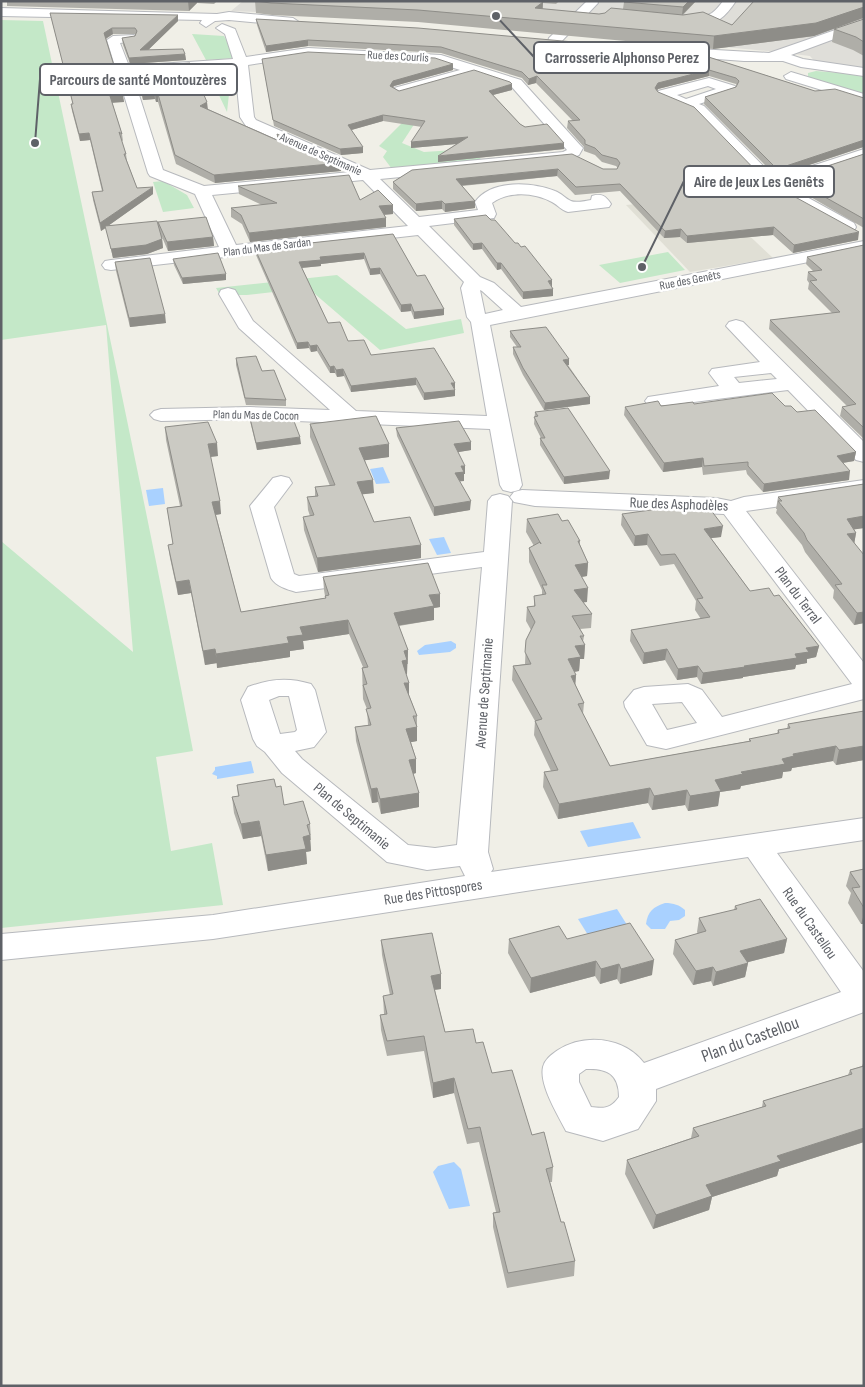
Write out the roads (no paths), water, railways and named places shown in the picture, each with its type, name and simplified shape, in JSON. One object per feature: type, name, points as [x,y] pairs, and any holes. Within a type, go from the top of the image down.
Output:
[{"type":"street","points":[[104,14],[130,1]]},
{"type":"street","points":[[664,19],[700,20],[716,16],[730,1]]},
{"type":"street","points":[[554,41],[576,12],[596,9]]},
{"type":"street","points":[[1,12],[104,14],[308,23]]},
{"type":"street","name":"Avenue de Septimanie","points":[[232,20],[241,62],[247,117],[251,123],[368,175],[474,281],[488,287],[516,312]]},
{"type":"street","points":[[799,65],[864,24]]},
{"type":"street","points":[[130,38],[113,40],[156,173],[202,191],[572,154],[589,160]]},
{"type":"street","points":[[538,39],[573,43]]},
{"type":"street","points":[[650,49],[864,72]]},
{"type":"street","name":"Rue des Courlis","points":[[124,70],[241,62],[308,52],[436,58],[516,84],[575,148],[572,154]]},
{"type":"street","points":[[766,61],[784,57],[864,99]]},
{"type":"street","points":[[423,100],[393,89],[474,70]]},
{"type":"street","points":[[687,103],[698,109],[772,184],[864,236]]},
{"type":"street","points":[[772,184],[864,154]]},
{"type":"street","points":[[202,191],[228,250]]},
{"type":"street","name":"Plan du Mas de Sardan","points":[[111,264],[221,253],[228,250],[420,226],[488,214],[483,202],[488,197],[505,192],[538,192],[563,201],[568,207],[603,204],[598,199]]},
{"type":"street","points":[[193,219],[212,217]]},
{"type":"street","name":"Rue des Genêts","points":[[516,312],[528,312],[864,246]]},
{"type":"street","name":"Avenue de Septimanie","points":[[474,281],[470,288],[476,317],[480,321],[500,422],[511,494],[494,558],[472,852],[481,885]]},
{"type":"street","points":[[228,294],[246,324],[350,417]]},
{"type":"street","points":[[480,321],[510,316],[516,312]]},
{"type":"street","points":[[736,326],[864,455]]},
{"type":"street","points":[[734,390],[719,373],[775,366]]},
{"type":"street","points":[[655,400],[792,383]]},
{"type":"street","name":"Plan du Mas de Cocon","points":[[161,415],[250,413],[500,422]]},
{"type":"street","points":[[281,484],[262,506],[283,578],[296,584],[494,558]]},
{"type":"street","name":"Rue des Asphodèles","points":[[511,494],[535,499],[716,505],[732,508],[744,504],[864,487]]},
{"type":"street","name":"Plan du Terral","points":[[732,508],[864,682]]},
{"type":"street","points":[[715,728],[864,690]]},
{"type":"street","name":"Plan de Septimanie","points":[[275,745],[292,766],[398,854],[418,859],[445,859],[472,852]]},
{"type":"street","name":"Rue des Pittospores","points":[[1,947],[213,927],[481,885],[864,829]]},
{"type":"street","name":"Rue du Castellou","points":[[758,845],[764,857],[863,998]]},
{"type":"street","name":"Plan du Castellou","points":[[637,1081],[863,998]]},
{"type":"water","points":[[383,467],[390,483],[376,484],[370,469]]},
{"type":"water","points":[[163,488],[165,504],[149,506],[146,490]]},
{"type":"water","points":[[444,537],[451,553],[437,555],[429,539]]},
{"type":"water","points":[[451,641],[456,644],[456,648],[450,652],[419,655],[417,651],[425,645]]},
{"type":"water","points":[[251,761],[254,773],[217,779],[217,776],[212,774],[215,767]]},
{"type":"water","points":[[633,822],[641,838],[588,847],[580,831]]},
{"type":"water","points":[[665,903],[681,907],[685,910],[685,916],[679,920],[670,921],[665,929],[651,929],[646,924],[648,916],[654,908]]},
{"type":"water","points":[[617,909],[629,928],[588,935],[578,919]]},
{"type":"water","points":[[454,1162],[461,1169],[470,1206],[449,1209],[433,1172],[438,1166]]},
{"type":"place","name":"Carrosserie Alphonso Perez","points":[[496,16]]},
{"type":"place","name":"Parcours de santé Montouzères","points":[[35,143]]},
{"type":"place","name":"Aire de Jeux Les Genêts","points":[[642,267]]}]
